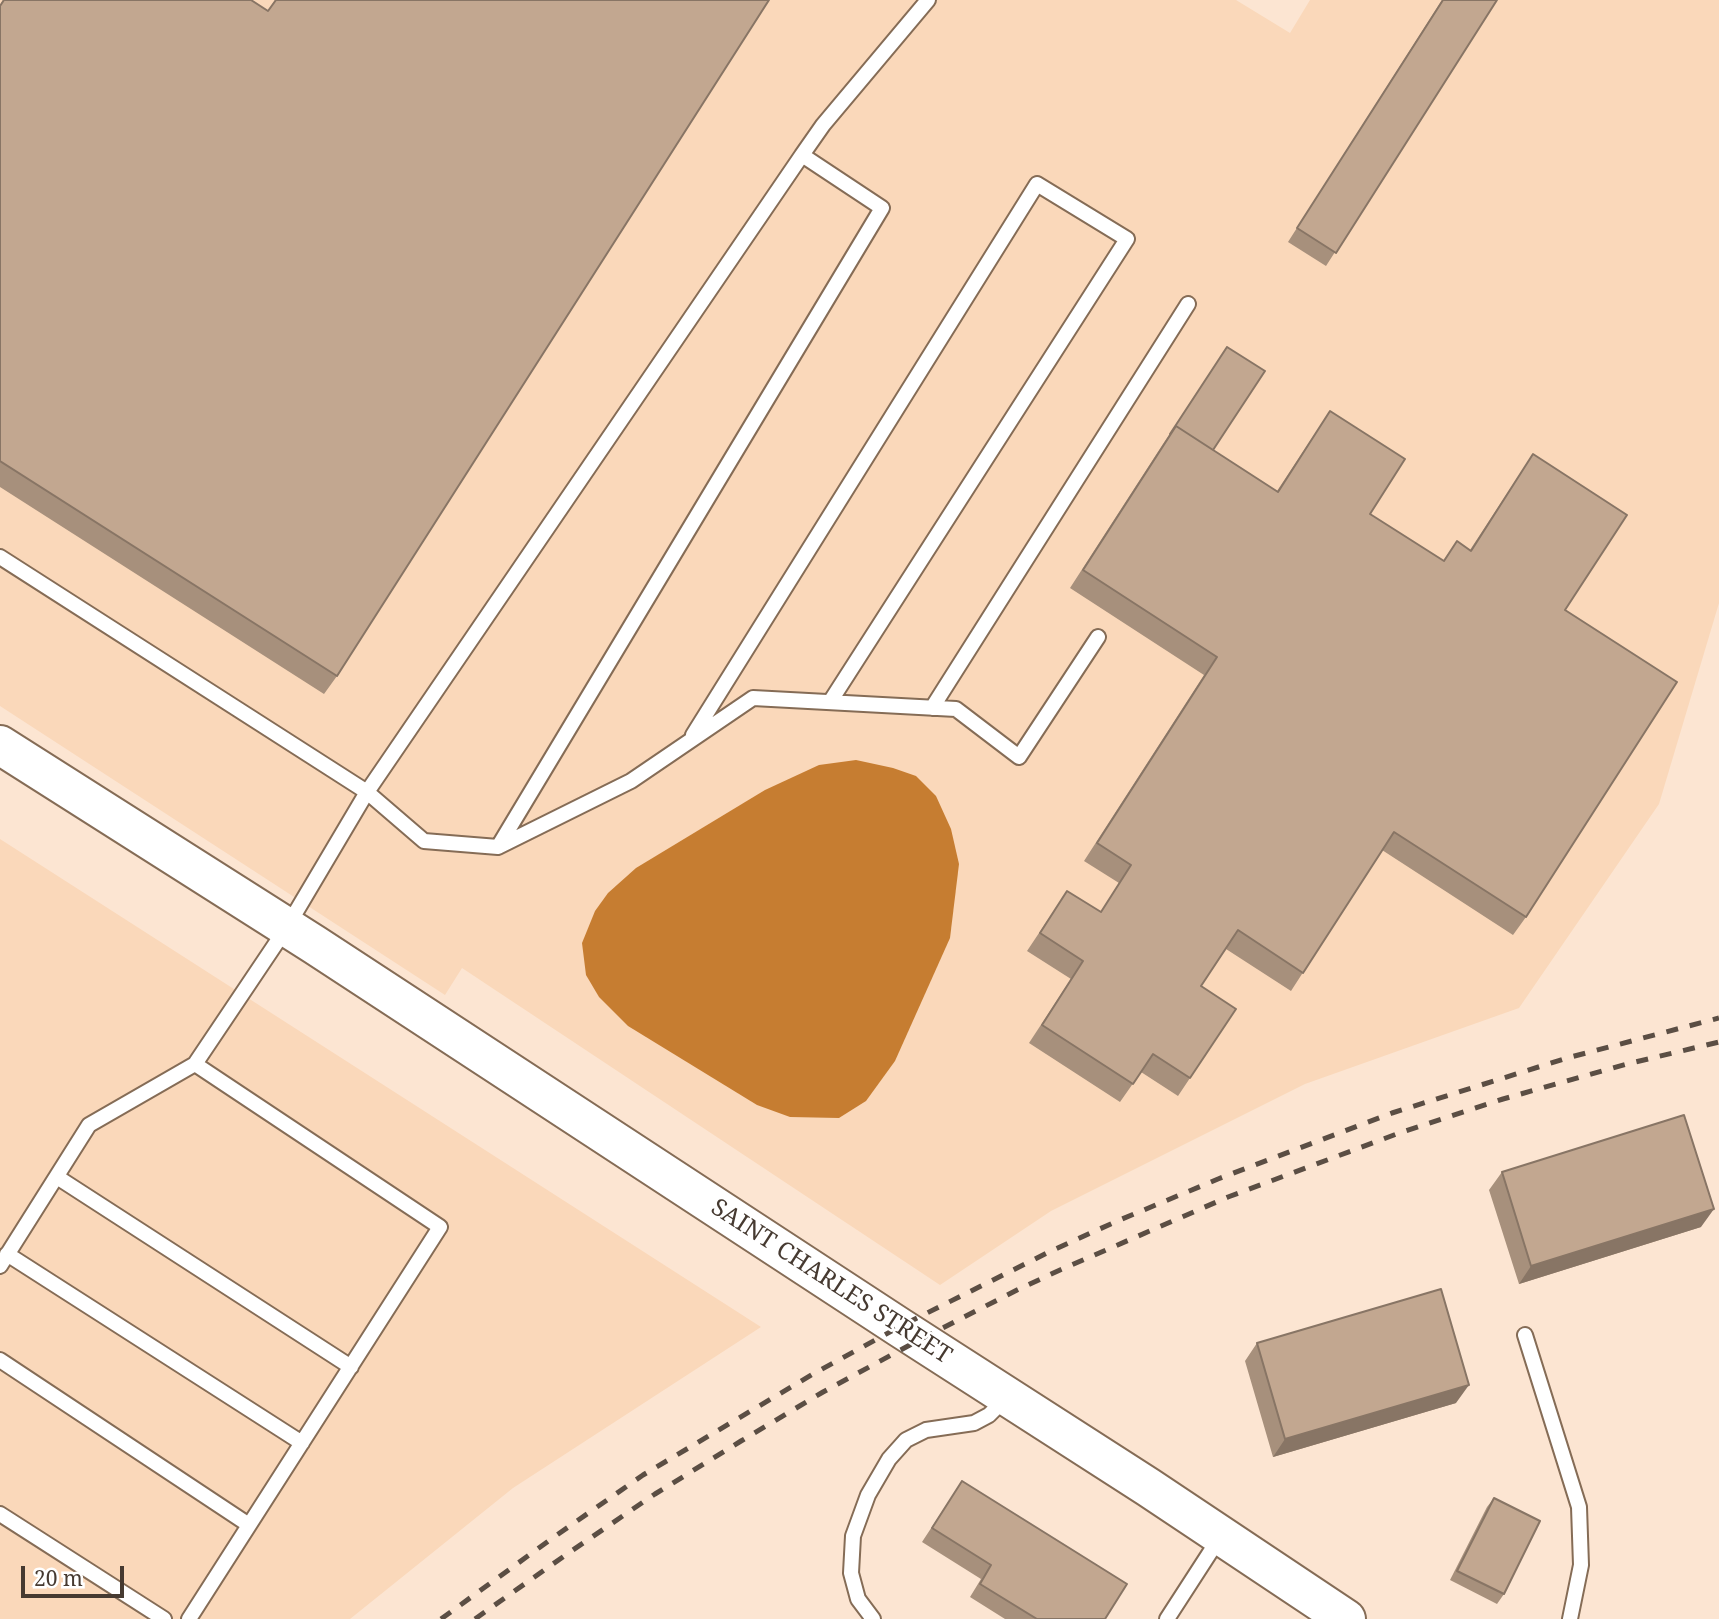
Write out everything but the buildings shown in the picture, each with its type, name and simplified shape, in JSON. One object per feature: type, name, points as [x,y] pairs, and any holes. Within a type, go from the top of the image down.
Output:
[{"type":"main road","name":"SAINT CHARLES STREET","points":[[0,744],[301,936],[1346,1619]]},
{"type":"lane","points":[[302,1443],[4,1260],[89,1125],[195,1064],[301,936],[367,792],[822,125],[928,0]]},
{"type":"lane","points":[[498,847],[882,208],[802,155]]},
{"type":"lane","points":[[690,741],[1037,184],[1127,239],[830,702]]},
{"type":"lane","points":[[932,708],[1188,304]]},
{"type":"lane","points":[[0,557],[367,792],[424,841],[498,847],[631,781],[753,698],[956,709],[1019,757],[1098,637]]},
{"type":"lane","points":[[189,1619],[440,1227],[195,1064]]},
{"type":"lane","points":[[57,1177],[351,1367]]},
{"type":"lane","points":[[1525,1335],[1579,1507],[1581,1565],[1570,1619]]},
{"type":"lane","points":[[0,1360],[249,1525]]},
{"type":"lane","points":[[873,1619],[858,1599],[850,1573],[852,1536],[869,1495],[889,1459],[906,1440],[926,1430],[974,1423],[989,1415],[1007,1397]]},
{"type":"lane","points":[[0,1514],[164,1619]]},
{"type":"lane","points":[[1167,1619],[1221,1535]]},
{"type":"shaded area","points":[[0,0],[1236,0],[1290,33],[1310,0],[1719,0],[1719,603],[1659,804],[1519,1008],[1305,1084],[1051,1211],[940,1285],[462,968],[445,995],[0,706]]},
{"type":"shaded area","points":[[856,760],[916,776],[936,796],[951,829],[959,864],[950,938],[895,1061],[866,1101],[839,1118],[790,1117],[757,1105],[628,1026],[599,997],[586,975],[582,943],[595,911],[608,893],[636,868],[765,790],[819,765]]},
{"type":"shaded area","points":[[0,839],[761,1327],[513,1488],[350,1619],[0,1619]]},
{"type":"railway","points":[[441,1619],[643,1475],[813,1374],[899,1327],[1051,1251],[1218,1179],[1392,1113],[1567,1058],[1719,1018]]},
{"type":"railway","points":[[475,1619],[655,1494],[823,1392],[919,1340],[1060,1270],[1228,1197],[1402,1132],[1503,1099],[1627,1064],[1719,1042]]}]
